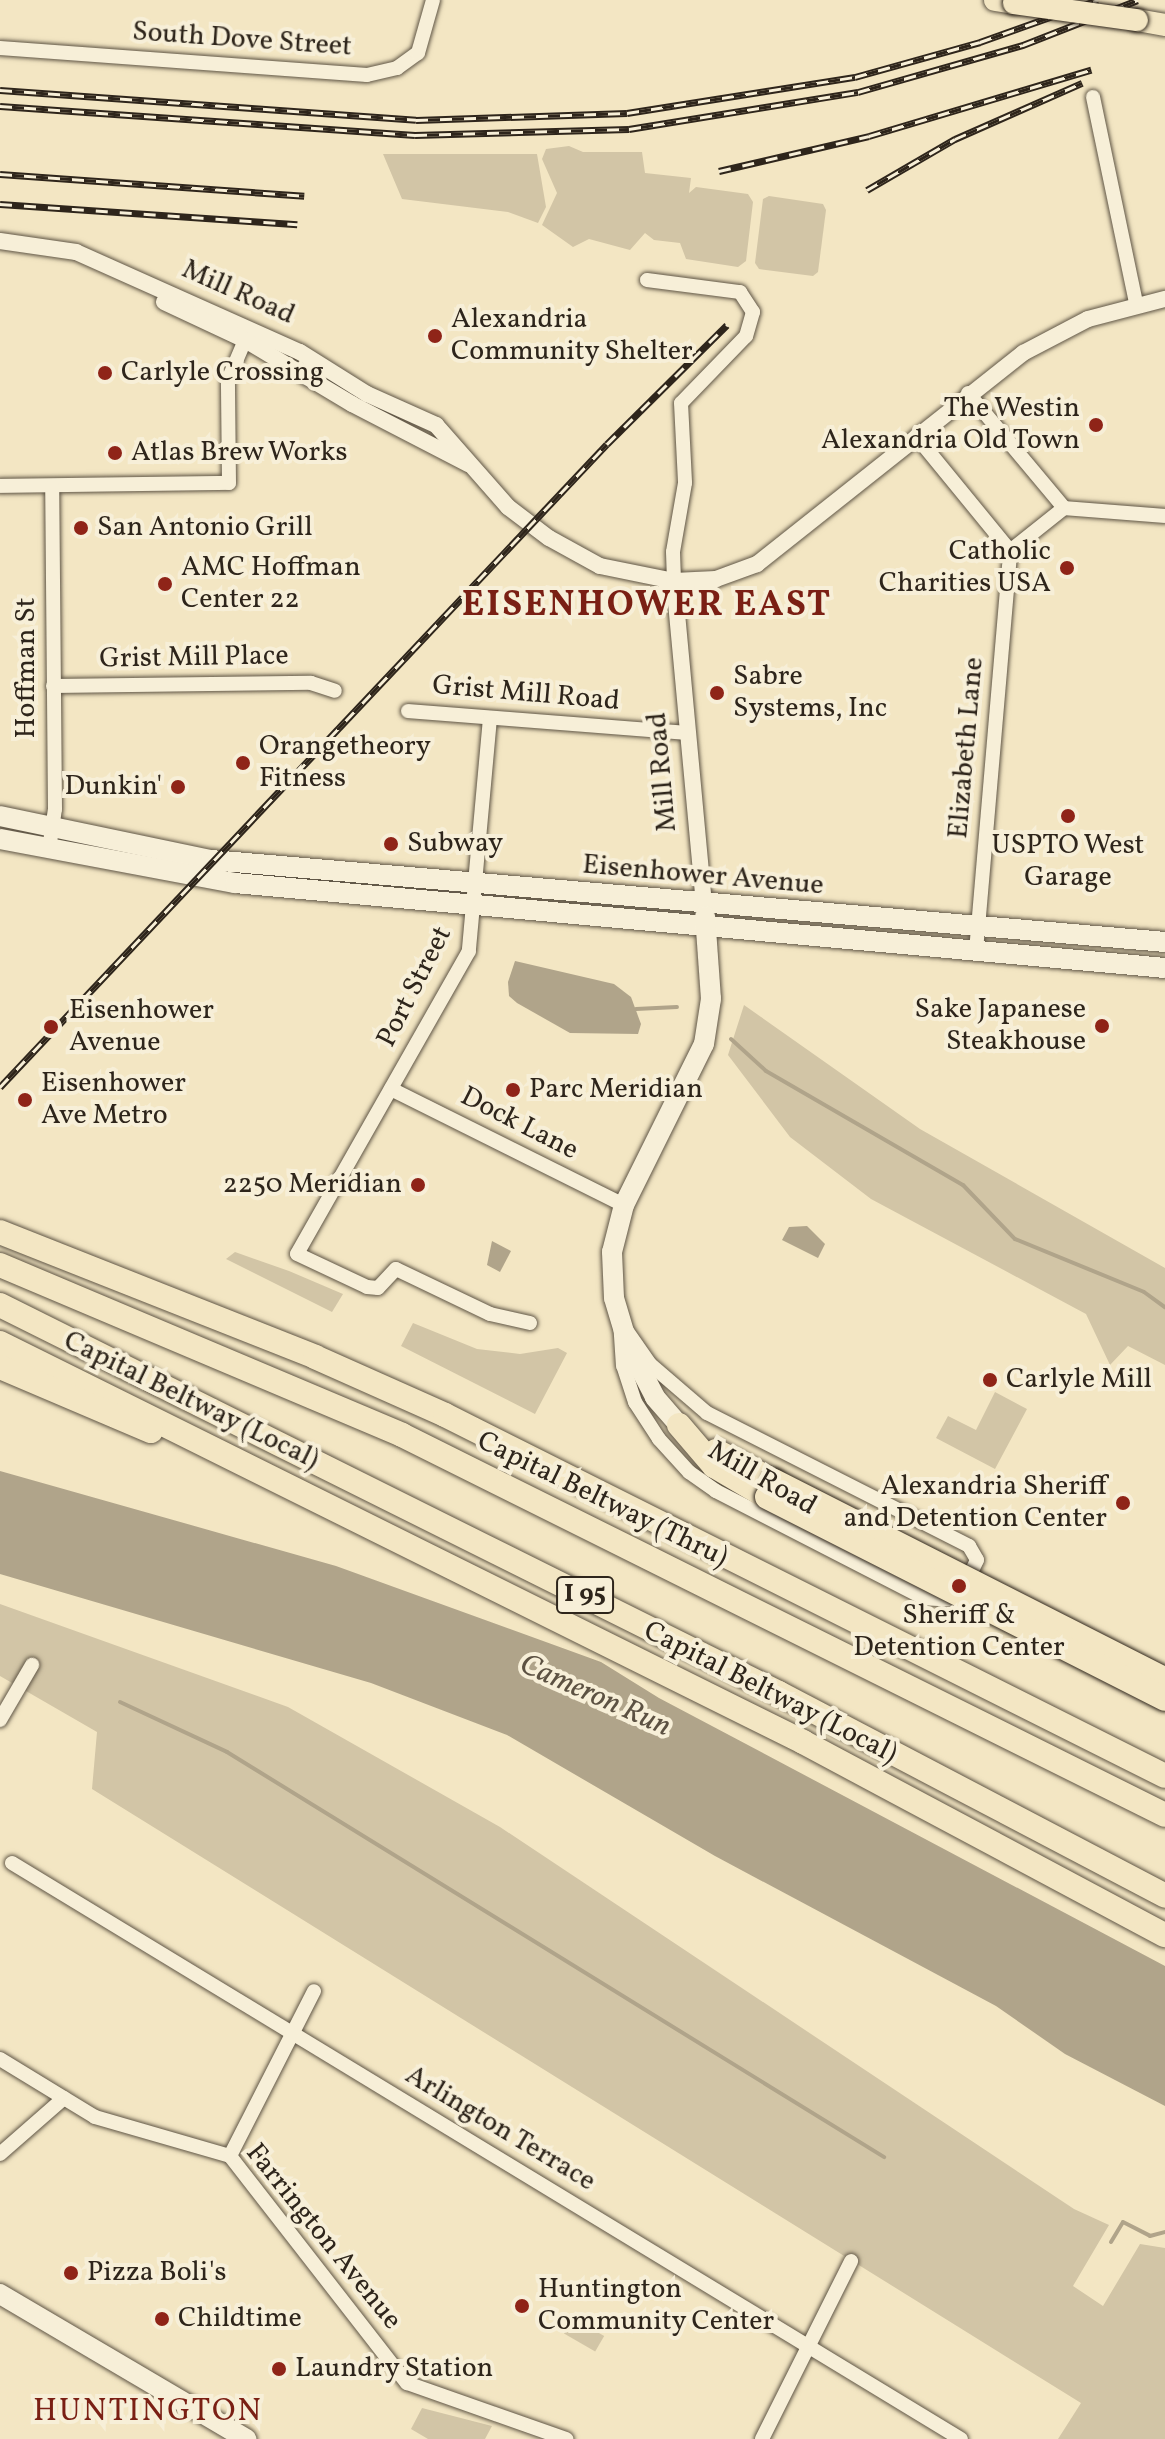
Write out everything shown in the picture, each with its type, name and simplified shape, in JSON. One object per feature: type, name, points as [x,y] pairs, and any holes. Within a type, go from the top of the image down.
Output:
[{"type":"highway","points":[[0,1232],[315,1357],[445,1415],[1165,1776]]},
{"type":"highway","name":"Capital Beltway (Thru)","points":[[0,1265],[402,1435],[1165,1818]]},
{"type":"highway","name":"I 95","points":[[0,1305],[751,1679],[1165,1896]]},
{"type":"highway","name":"Capital Beltway (Local)","points":[[0,1343],[306,1491],[803,1742],[1165,1935]]},
{"type":"highway","points":[[0,1367],[306,1491]]},
{"type":"highway","points":[[679,1425],[714,1466],[771,1489],[1165,1679]]},
{"type":"highway","points":[[771,1489],[1165,1699]]},
{"type":"main road","points":[[1005,1],[1165,25]]},
{"type":"main road","name":"Eisenhower Avenue","points":[[0,816],[211,860],[977,929],[1165,942]]},
{"type":"main road","name":"Eisenhower Avenue","points":[[0,839],[235,883],[1165,968]]},
{"type":"main road","name":"Mill Road","points":[[679,1425],[645,1381],[620,1321],[611,1267],[624,1205],[704,1044],[711,999],[704,905]]},
{"type":"main road","points":[[0,2294],[246,2439]]},
{"type":"street","name":"South Dove Street","points":[[0,48],[367,75],[397,68],[418,53],[433,0]]},
{"type":"street","points":[[1093,97],[1136,303]]},
{"type":"street","name":"Mill Road","points":[[0,241],[76,252],[247,334],[352,404],[471,465],[519,517],[580,557],[619,572],[674,581],[704,905]]},
{"type":"street","name":"Mill Road","points":[[0,251],[72,262],[247,334]]},
{"type":"street","points":[[647,280],[740,292],[753,312],[746,336],[681,403],[685,483],[673,552],[674,581],[734,573],[776,551],[968,393],[1047,338],[1136,303],[1165,299]]},
{"type":"street","points":[[0,486],[229,483],[228,380],[247,334]]},
{"type":"street","points":[[968,393],[1064,508]]},
{"type":"street","points":[[916,436],[1010,551],[1064,508],[1165,516]]},
{"type":"street","name":"Hoffman St","points":[[49,849],[53,827],[52,486]]},
{"type":"street","name":"Elizabeth Lane","points":[[976,951],[1010,551]]},
{"type":"street","name":"Grist Mill Place","points":[[53,686],[311,683],[335,691]]},
{"type":"street","name":"Grist Mill Road","points":[[408,711],[687,733]]},
{"type":"street","name":"Port Street","points":[[490,718],[476,905],[469,951],[297,1254],[367,1287],[378,1288],[396,1269],[490,1314],[530,1323]]},
{"type":"street","name":"Dock Lane","points":[[391,1089],[624,1205]]},
{"type":"street","name":"Mill Road","points":[[620,1321],[650,1364],[707,1413],[969,1546],[977,1560],[958,1600],[924,1598],[725,1496],[689,1472],[659,1439],[635,1402],[623,1366],[620,1321]]},
{"type":"street","points":[[0,1720],[32,1665]]},
{"type":"street","name":"Arlington Terrace","points":[[12,1863],[961,2439]]},
{"type":"street","points":[[230,2156],[314,1991]]},
{"type":"street","name":"Farrington Avenue","points":[[0,2059],[95,2117],[230,2156],[407,2383],[566,2439]]},
{"type":"street","points":[[0,2154],[64,2098]]},
{"type":"street","points":[[762,2439],[851,2261]]},
{"type":"shaded area","points":[[569,146],[583,152],[642,152],[645,173],[691,178],[689,193],[696,187],[748,194],[753,202],[746,261],[738,267],[686,259],[680,243],[654,240],[645,233],[630,250],[589,239],[573,247],[542,225],[557,193],[542,159],[546,149]]},
{"type":"shaded area","points":[[383,154],[537,154],[546,207],[538,223],[508,212],[402,199]]},
{"type":"shaded area","points":[[769,196],[823,204],[826,210],[818,272],[813,276],[759,269],[755,263],[763,199]]},
{"type":"shaded area","points":[[744,1005],[920,1129],[1165,1268],[1165,1365],[1128,1346],[1110,1365],[1086,1314],[871,1199],[790,1137],[728,1055]]},
{"type":"shaded area","points":[[235,1252],[343,1294],[332,1312],[226,1259]]},
{"type":"shaded area","points":[[413,1323],[477,1349],[520,1354],[558,1348],[567,1353],[535,1414],[401,1346]]},
{"type":"shaded area","points":[[995,1392],[1027,1409],[995,1469],[936,1438],[948,1416],[976,1430]]},
{"type":"shaded area","points":[[0,1604],[288,1707],[500,1827],[1074,2209],[1109,2225],[1073,2286],[1103,2306],[1140,2244],[1165,2248],[1165,2439],[1058,2439],[1081,2403],[92,1789],[97,1732],[0,1676]]},
{"type":"shaded area","points":[[573,2318],[604,2336],[595,2352],[564,2334]]},
{"type":"shaded area","points":[[422,2408],[492,2426],[485,2439],[428,2439],[411,2429]]},
{"type":"water","points":[[515,961],[614,984],[631,997],[641,1024],[638,1034],[570,1033],[517,1003],[509,996],[508,982]]},
{"type":"water","points":[[807,1226],[825,1244],[818,1258],[782,1240],[789,1227]]},
{"type":"water","points":[[492,1241],[511,1251],[500,1272],[487,1265]]},
{"type":"water","name":"Cameron Run","points":[[0,1471],[336,1566],[601,1662],[659,1698],[1165,1966],[1165,2106],[1065,2054],[996,2006],[715,1856],[507,1735],[371,1683],[0,1574]]},
{"type":"waterway","points":[[636,1009],[677,1007]]},
{"type":"waterway","points":[[731,1039],[766,1071],[963,1185],[1015,1239],[1144,1292],[1165,1307]]},
{"type":"waterway","points":[[120,1702],[227,1752],[884,2157]]},
{"type":"waterway","points":[[1111,2242],[1123,2222],[1150,2236],[1165,2232]]},
{"type":"railway","points":[[0,90],[416,120],[627,113],[855,77],[980,42],[1098,0]]},
{"type":"railway","points":[[0,106],[415,135],[629,129],[858,92],[1023,45],[1138,0]]},
{"type":"railway","points":[[719,171],[869,136],[1091,70]]},
{"type":"railway","points":[[867,190],[955,139],[1082,83]]},
{"type":"railway","points":[[0,174],[304,196]]},
{"type":"railway","points":[[0,204],[297,224]]},
{"type":"railway","points":[[0,1087],[607,444],[727,325]]},
{"type":"place","name":"Alexandria Community Shelter","points":[[435,336]]},
{"type":"place","name":"Carlyle Crossing","points":[[105,373]]},
{"type":"place","name":"The Westin Alexandria Old Town","points":[[1096,425]]},
{"type":"place","name":"Atlas Brew Works","points":[[115,453]]},
{"type":"place","name":"San Antonio Grill","points":[[81,528]]},
{"type":"place","name":"Catholic Charities USA","points":[[1067,568]]},
{"type":"place","name":"AMC Hoffman Center 22","points":[[165,584]]},
{"type":"place","name":"Sabre Systems, Inc","points":[[717,693]]},
{"type":"place","name":"Orangetheory Fitness","points":[[243,763]]},
{"type":"place","name":"Dunkin'","points":[[178,787]]},
{"type":"place","name":"USPTO West Garage","points":[[1068,816]]},
{"type":"place","name":"Subway","points":[[391,844]]},
{"type":"place","name":"Sake Japanese Steakhouse","points":[[1102,1026]]},
{"type":"place","name":"Eisenhower Avenue","points":[[51,1027]]},
{"type":"place","name":"Parc Meridian","points":[[513,1090]]},
{"type":"place","name":"Eisenhower Ave Metro","points":[[25,1100]]},
{"type":"place","name":"2250 Meridian","points":[[418,1185]]},
{"type":"place","name":"Carlyle Mill","points":[[990,1380]]},
{"type":"place","name":"Alexandria Sheriff and Detention Center","points":[[1123,1503]]},
{"type":"place","name":"Sheriff & Detention Center","points":[[959,1586]]},
{"type":"place","name":"Pizza Boli's","points":[[71,2273]]},
{"type":"place","name":"Huntington Community Center","points":[[522,2306]]},
{"type":"place","name":"Childtime","points":[[162,2319]]},
{"type":"place","name":"Laundry Station","points":[[279,2369]]},
{"type":"district","name":"EISENHOWER EAST","points":[[647,607]]},
{"type":"district","name":"HUNTINGTON","points":[[148,2412]]}]
